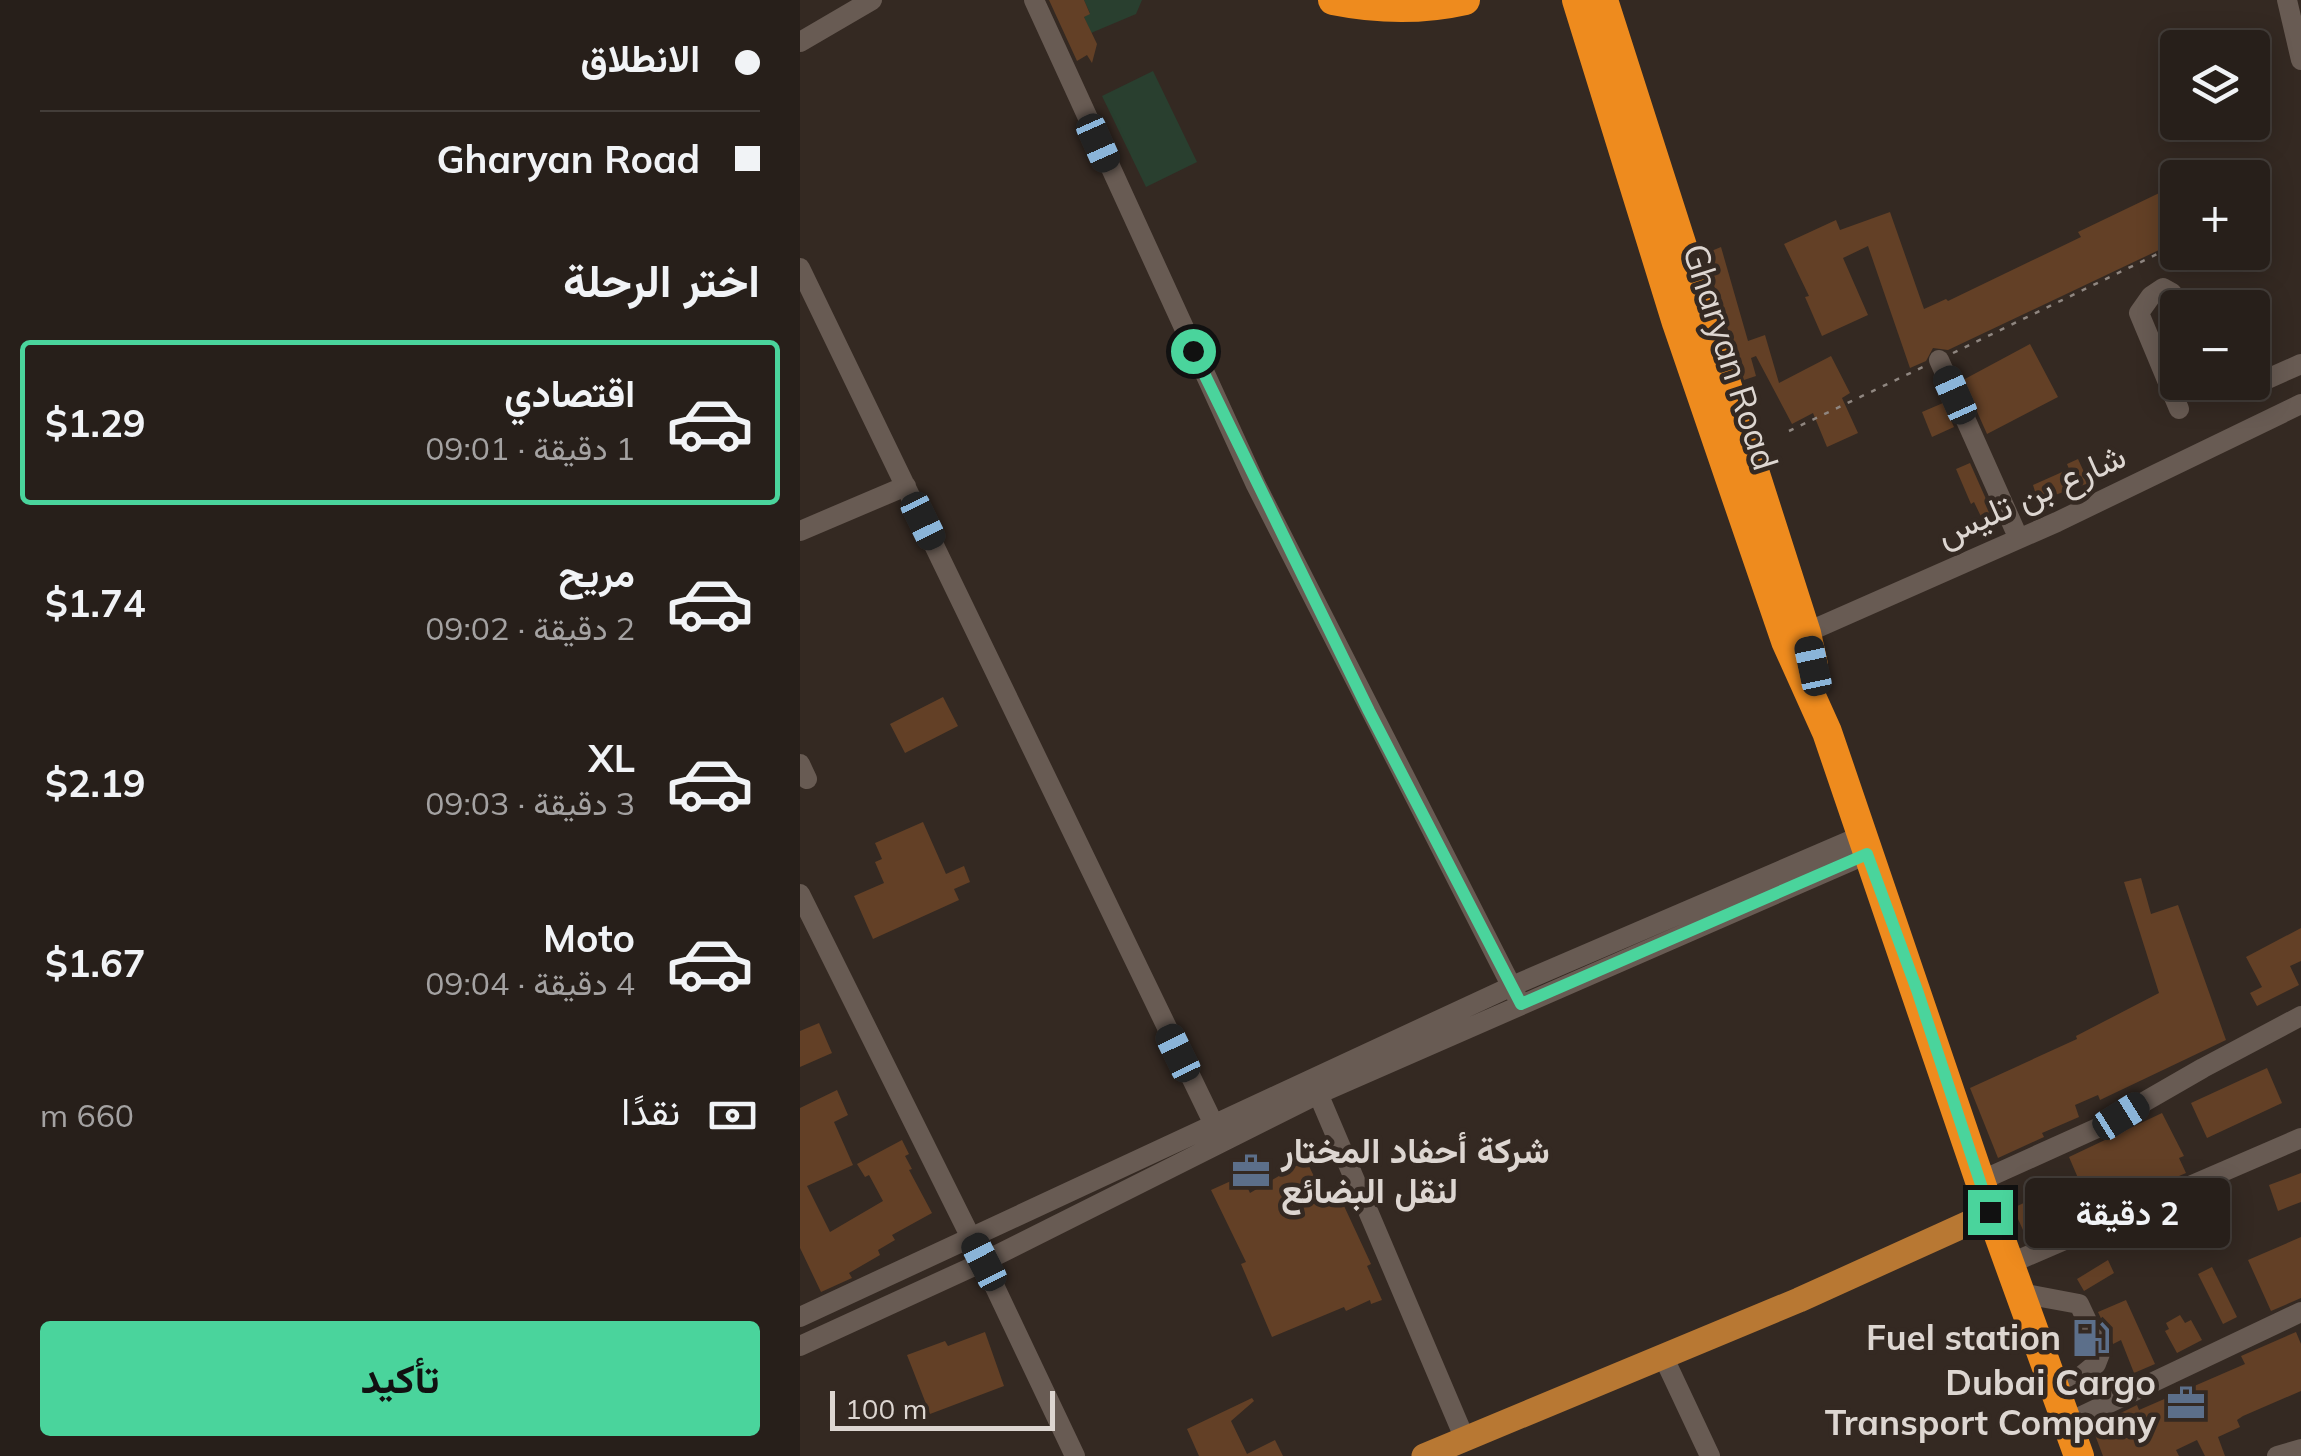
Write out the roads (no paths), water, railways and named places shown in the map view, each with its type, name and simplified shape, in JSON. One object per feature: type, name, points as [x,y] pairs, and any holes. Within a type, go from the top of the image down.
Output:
[{"type":"highway","points":[[1334,0],[1382,8],[1435,7],[1465,0]]},
{"type":"highway","name":"Gharyan Road","points":[[1577,0],[1678,323],[1796,637]]},
{"type":"highway","name":"Gharyan Road","points":[[1603,0],[1725,388],[1827,732],[1990,1212],[2079,1456]]},
{"type":"main road","points":[[1424,1456],[1799,1300],[1990,1212]]},
{"type":"street","points":[[800,42],[872,0]]},
{"type":"street","points":[[1034,0],[1256,485],[1516,995]]},
{"type":"street","points":[[2287,0],[2301,60]]},
{"type":"street","points":[[800,268],[1217,1133]]},
{"type":"street","points":[[2160,290],[2139,313],[2160,363]]},
{"type":"street","points":[[1939,360],[2018,537]]},
{"type":"street","points":[[2270,375],[2301,364]]},
{"type":"street","points":[[2176,400],[2179,408]]},
{"type":"street","points":[[2242,400],[2257,426]]},
{"type":"street","name":"شارع بن تليس","points":[[1796,637],[2057,522],[2301,404]]},
{"type":"street","points":[[800,530],[906,486]]},
{"type":"street","points":[[800,1317],[971,1237],[1217,1133],[1516,995],[1864,845]]},
{"type":"street","points":[[800,894],[984,1262],[1075,1456]]},
{"type":"street","points":[[1980,1181],[2104,1125],[2301,1016]]},
{"type":"street","points":[[1315,1086],[1464,1437]]},
{"type":"street","points":[[800,1346],[984,1262],[1217,1133]]},
{"type":"street","points":[[2014,1279],[2301,1138]]},
{"type":"street","points":[[2014,1279],[2079,1304],[2101,1351],[2096,1364],[2062,1409]]},
{"type":"street","points":[[2062,1409],[2301,1312]]},
{"type":"street","points":[[1663,1356],[1710,1456]]},
{"type":"street","points":[[2277,1456],[2301,1448]]},
{"type":"place","name":"شركة أحفاد المختار لنقل البضائع","points":[[1251,1171]]},
{"type":"place","name":"Fuel station","points":[[2091,1338]]},
{"type":"place","name":"Dubai Cargo Transport Company","points":[[2186,1403]]}]
